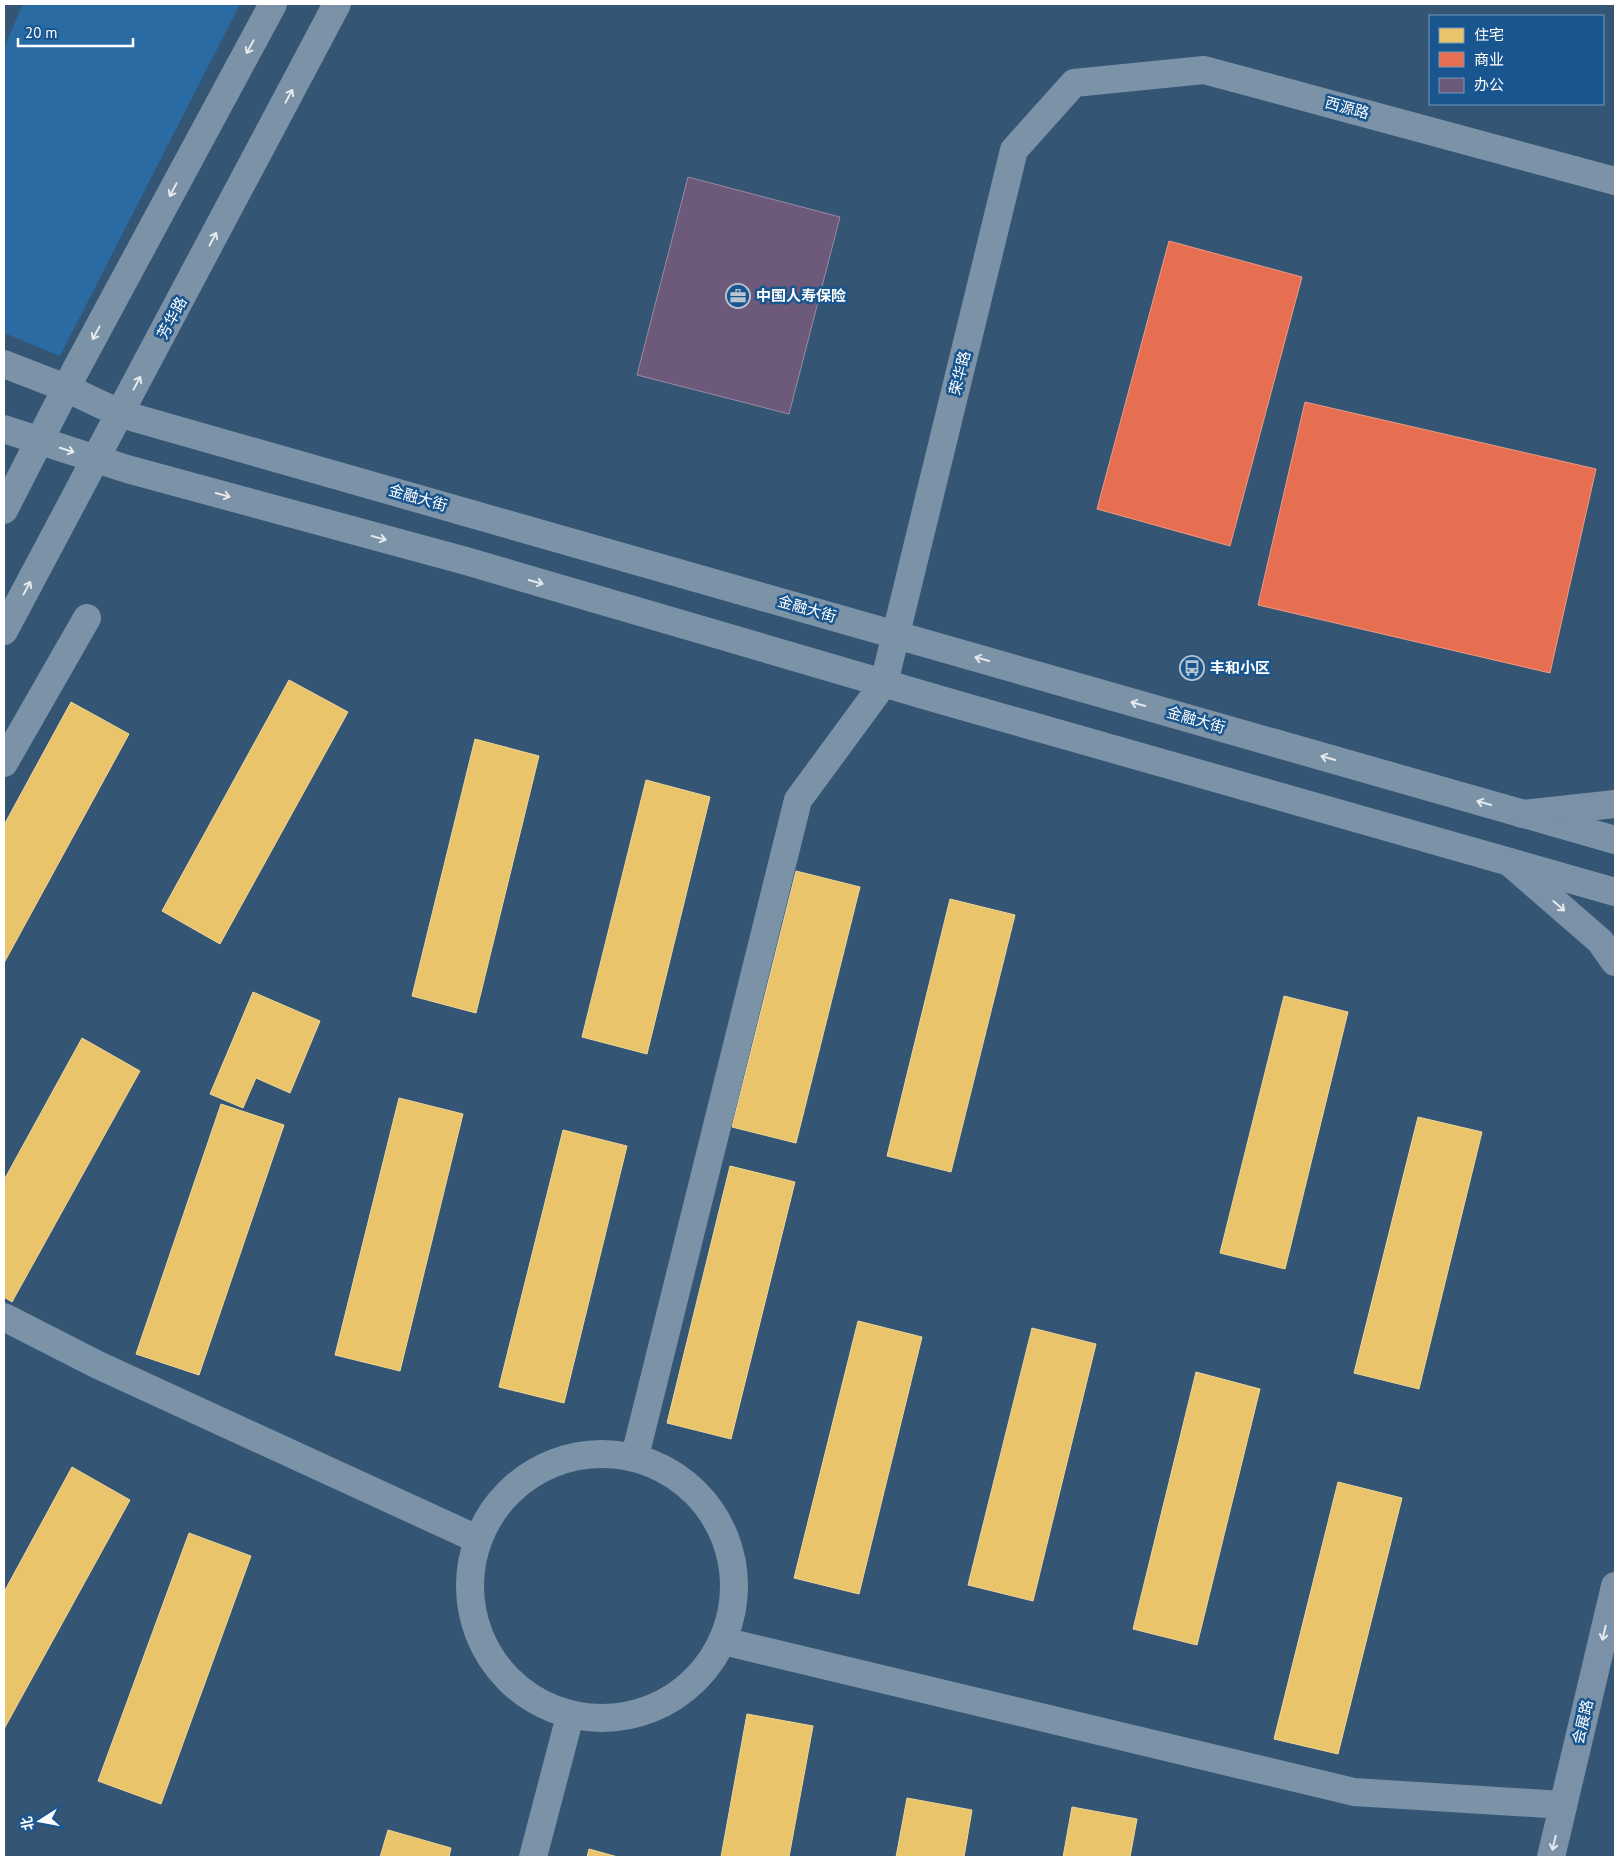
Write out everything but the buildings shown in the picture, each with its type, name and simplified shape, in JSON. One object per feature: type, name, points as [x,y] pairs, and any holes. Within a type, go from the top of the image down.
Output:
[{"type":"main road","points":[[1522,814],[1615,804]]},
{"type":"main road","points":[[1509,862],[1600,941],[1615,962]]},
{"type":"main road","name":"会展路","points":[[1551,1857],[1615,1586]]},
{"type":"street","points":[[4,510],[66,388],[273,4]]},
{"type":"street","name":"芳华路","points":[[4,631],[121,414],[337,4]]},
{"type":"street","name":"西源路","points":[[1074,82],[1204,70],[1615,181]]},
{"type":"street","name":"荣华路","points":[[884,684],[1014,150],[1074,82]]},
{"type":"street","name":"金融大街","points":[[4,364],[66,388],[121,414],[1615,840]]},
{"type":"street","points":[[4,429],[97,459],[466,561],[884,684],[1615,892]]},
{"type":"street","points":[[4,762],[86,618]]},
{"type":"street","points":[[635,1456],[798,800],[884,684]]},
{"type":"street","points":[[4,1317],[98,1365],[477,1539]]},
{"type":"street","points":[[596,1452],[635,1456],[677,1476],[710,1508],[730,1550],[735,1596],[722,1641],[703,1673],[676,1697],[643,1713],[607,1720],[570,1716],[530,1698],[496,1667],[476,1627],[470,1592],[469,1583],[477,1539],[496,1504],[523,1477],[558,1459],[596,1452]]},
{"type":"street","points":[[722,1641],[1354,1792],[1563,1805]]},
{"type":"street","points":[[533,1857],[570,1716]]},
{"type":"shaded area","points":[[23,4],[240,4],[60,356],[4,333],[4,48]]},
{"type":"place","name":"中国人寿保险","points":[[738,296]]},
{"type":"place","name":"丰和小区","points":[[1192,668]]}]
